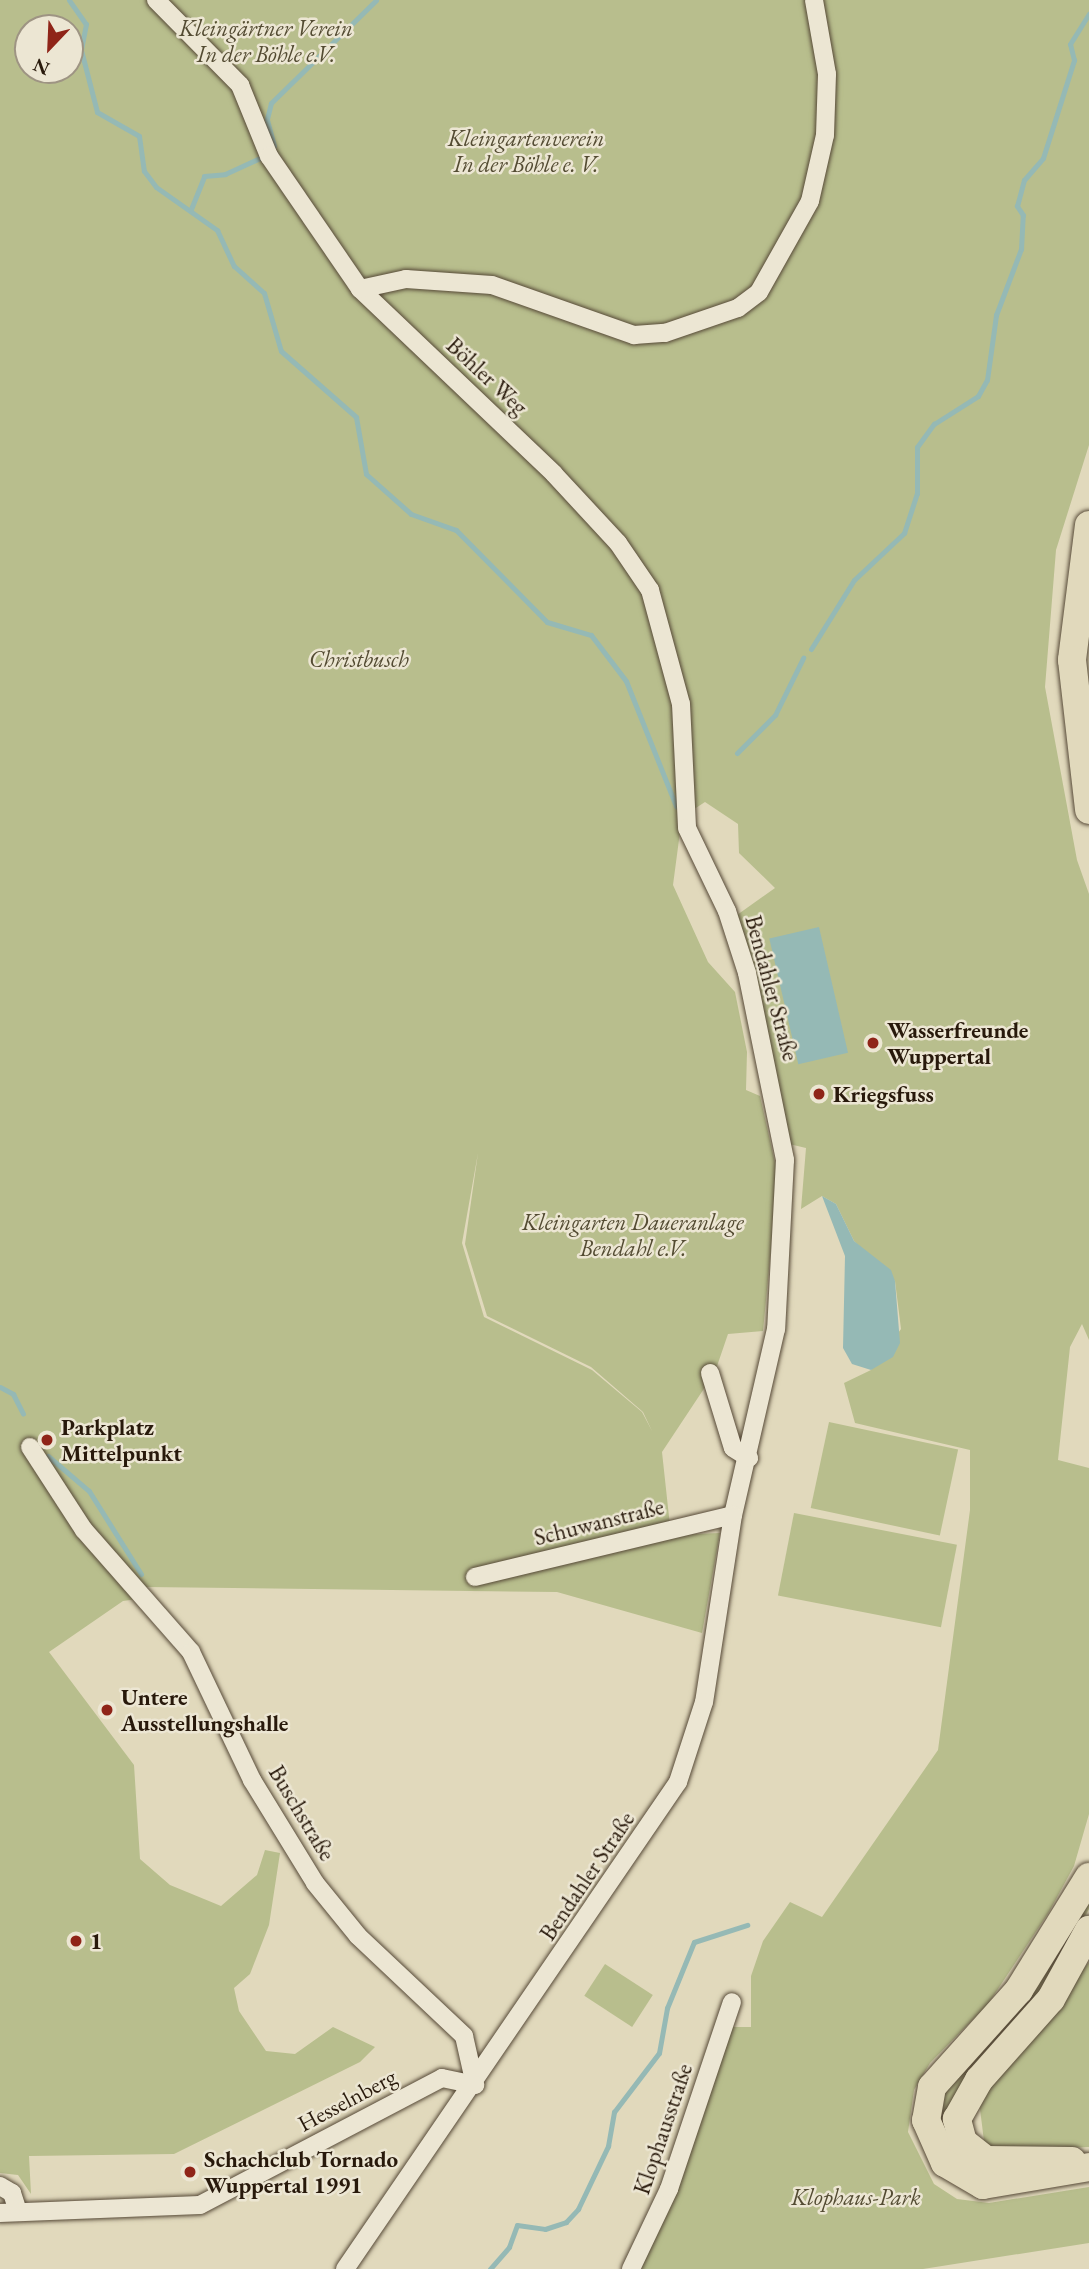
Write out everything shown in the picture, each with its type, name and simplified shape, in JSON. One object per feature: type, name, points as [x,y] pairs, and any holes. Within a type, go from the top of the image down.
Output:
[{"type":"main road","points":[[1089,525],[1072,660],[1089,810]]},
{"type":"main road","points":[[1089,1877],[1019,1990],[932,2087],[926,2120],[945,2163],[983,2185],[1089,2166]]},
{"type":"main road","points":[[1089,1930],[1051,1999],[979,2080],[957,2119],[963,2142],[986,2160],[1089,2166]]},
{"type":"street","name":"Böhler Weg","points":[[156,0],[240,85],[290,191],[360,289],[554,474],[618,543],[650,590],[681,704],[687,828]]},
{"type":"street","points":[[360,289],[405,279],[492,285],[635,335],[665,333],[738,308],[759,292],[810,201],[825,135],[827,74],[814,0]]},
{"type":"street","name":"Bendahler Straße","points":[[345,2269],[475,2085],[678,1782],[704,1702],[733,1515],[749,1458],[776,1329],[785,1160],[747,973],[727,911],[687,828]]},
{"type":"street","points":[[710,1373],[733,1447],[749,1458]]},
{"type":"street","name":"Buschstraße","points":[[30,1447],[84,1530],[191,1652],[252,1780],[315,1883],[358,1936],[464,2036],[475,2085]]},
{"type":"street","name":"Schuwanstraße","points":[[475,1577],[733,1515]]},
{"type":"street","name":"Klophausstraße","points":[[631,2269],[669,2189],[732,2002]]},
{"type":"street","name":"Hesselnberg","points":[[9,2213],[200,2205],[442,2078],[475,2085]]},
{"type":"street","points":[[0,2186],[12,2193],[9,2213]]},
{"type":"green space","name":"Christbusch","points":[[0,0],[1089,0],[1089,445],[1056,550],[1045,687],[1077,860],[1089,894],[1089,1340],[1082,1324],[1070,1347],[1058,1460],[1089,1468],[1089,1814],[1074,1866],[1049,1912],[988,2004],[930,2063],[914,2090],[908,2132],[934,2184],[957,2199],[989,2203],[1089,2187],[1089,2243],[923,2269],[641,2269],[730,2027],[751,2027],[751,1976],[763,1941],[790,1902],[822,1917],[938,1750],[970,1510],[970,1450],[855,1423],[844,1383],[871,1370],[901,1329],[895,1281],[854,1241],[836,1204],[822,1196],[801,1209],[806,1148],[785,1143],[737,915],[775,888],[739,853],[738,824],[705,802],[682,817],[673,885],[708,962],[735,992],[747,1052],[746,1090],[760,1096],[778,1176],[763,1331],[728,1334],[715,1372],[662,1452],[671,1535],[720,1533],[702,1633],[557,1592],[145,1587],[144,1598],[123,1601],[49,1652],[134,1765],[140,1859],[170,1885],[221,1906],[257,1875],[265,1850],[280,1853],[269,1925],[250,1974],[234,1988],[239,2011],[266,2051],[295,2054],[333,2027],[375,2047],[360,2062],[174,2154],[29,2156],[31,2194],[18,2175],[0,2173]],"holes":[[[478,1153],[465,1244],[487,1316],[591,1367],[643,1412],[652,1431],[642,1412],[592,1370],[484,1317],[462,1243]]]},
{"type":"green space","points":[[829,1422],[958,1449],[940,1536],[811,1508]]},
{"type":"green space","points":[[794,1513],[957,1545],[941,1627],[778,1595]]},
{"type":"green space","points":[[1089,1894],[1089,1909],[1045,1989],[945,2111],[944,2118],[989,2177],[938,2129],[943,2092]]},
{"type":"green space","points":[[1089,1962],[1089,2147],[993,2151],[984,2141],[979,2101]]},
{"type":"green space","points":[[605,1964],[653,1995],[632,2027],[584,1996]]},
{"type":"water","points":[[819,927],[848,1053],[798,1064],[769,938]]},
{"type":"water","points":[[822,1196],[836,1204],[854,1241],[891,1270],[895,1281],[900,1343],[893,1357],[871,1370],[852,1364],[843,1348],[845,1256]]},
{"type":"waterway","points":[[69,0],[86,24],[81,50],[97,112],[139,136],[144,171],[156,187],[217,230],[234,266],[264,293],[281,351],[356,417],[366,474],[411,514],[456,530],[547,622],[591,635],[626,681],[676,806]]},
{"type":"waterway","points":[[274,146],[267,119],[271,103],[376,0]]},
{"type":"waterway","points":[[811,649],[854,580],[904,533],[917,493],[917,447],[934,424],[978,396],[987,380],[996,315],[1021,249],[1023,215],[1017,206],[1024,180],[1043,158],[1074,60],[1070,44],[1089,13]]},
{"type":"waterway","points":[[191,209],[204,176],[225,174],[262,157]]},
{"type":"waterway","points":[[737,753],[775,715],[803,658]]},
{"type":"waterway","points":[[0,1387],[13,1394],[23,1414]]},
{"type":"waterway","points":[[48,1456],[89,1491],[141,1574]]},
{"type":"waterway","points":[[490,2269],[509,2247],[517,2225],[545,2229],[566,2222],[578,2209],[608,2146],[614,2112],[659,2053],[667,2008],[694,1942],[747,1925]]},
{"type":"place","name":"Wasserfreunde Wuppertal","points":[[873,1043]]},
{"type":"place","name":"Kriegsfuss","points":[[819,1094]]},
{"type":"place","name":"Parkplatz Mittelpunkt","points":[[47,1440]]},
{"type":"place","name":"Untere Ausstellungshalle","points":[[107,1710]]},
{"type":"place","name":"1","points":[[76,1941]]},
{"type":"place","name":"Schachclub Tornado Wuppertal 1991","points":[[190,2172]]},
{"type":"park label","name":"Kleingärtner Verein In der Böhle e.V.","points":[[266,41]]},
{"type":"park label","name":"Kleingartenverein In der Böhle e. V.","points":[[526,151]]},
{"type":"park label","name":"Kleingarten Daueranlage Bendahl e.V.","points":[[633,1235]]},
{"type":"park label","name":"Klophaus-Park","points":[[856,2197]]}]
